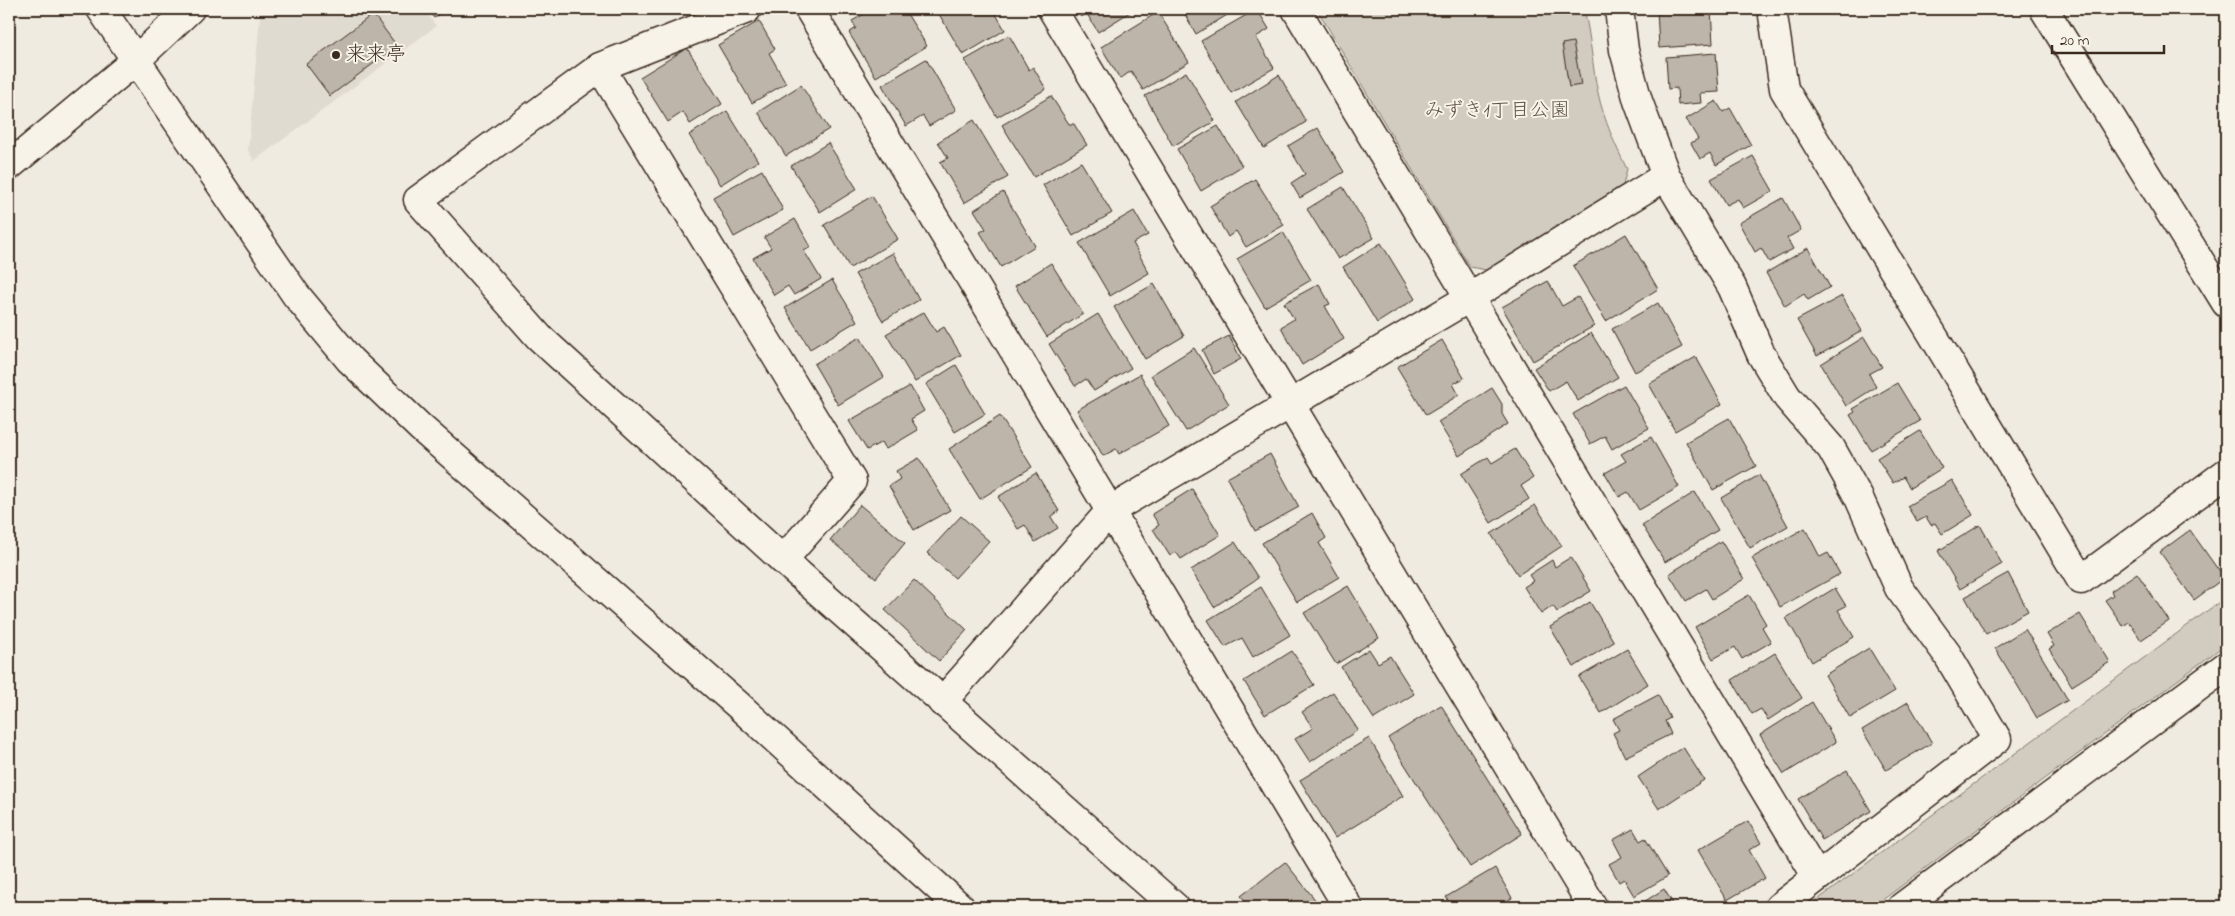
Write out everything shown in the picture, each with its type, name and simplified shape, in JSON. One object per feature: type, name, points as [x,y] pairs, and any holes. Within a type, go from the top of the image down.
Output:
[{"type":"street","points":[[101,9],[188,140],[296,295],[350,360],[421,428],[738,705],[960,907]]},
{"type":"street","points":[[9,166],[136,60],[190,9]]},
{"type":"street","points":[[747,9],[600,67],[418,200],[539,337],[783,560],[1175,907]]},
{"type":"street","points":[[809,9],[1348,907]]},
{"type":"street","points":[[1052,9],[1292,405],[1592,907]]},
{"type":"street","points":[[1296,9],[1817,877]]},
{"type":"street","points":[[1619,9],[1626,58],[1638,101],[1666,176],[1732,286],[1761,354],[1787,397],[1830,448],[1859,498],[1899,588],[1947,654],[1997,739],[1779,907]]},
{"type":"street","points":[[1772,9],[1784,89],[2082,580],[2226,473]]},
{"type":"street","points":[[2044,9],[2226,304]]},
{"type":"street","points":[[600,67],[852,481],[783,560]]},
{"type":"street","points":[[942,702],[1111,510],[1292,405],[1470,298],[1666,176]]},
{"type":"street","points":[[1902,907],[2226,666]]},
{"type":"shaded area","points":[[267,9],[424,9],[436,26],[254,161],[248,150],[260,16]]},
{"type":"green space","name":"みずき1丁目公園","points":[[1317,9],[1584,9],[1600,103],[1610,132],[1627,169],[1623,185],[1486,270],[1470,267]]},
{"type":"green space","points":[[2226,597],[2226,644],[1873,907],[1808,907]]},
{"type":"building","points":[[427,9],[446,9],[434,18]]},
{"type":"building","points":[[873,9],[887,9],[888,11],[904,9],[927,46],[876,77],[849,33],[856,28],[852,21]]},
{"type":"building","points":[[936,9],[993,9],[1005,30],[963,55]]},
{"type":"building","points":[[1075,9],[1135,9],[1098,32],[1087,14],[1081,17]]},
{"type":"building","points":[[1182,9],[1237,9],[1196,34]]},
{"type":"building","points":[[1257,9],[1269,29],[1256,37],[1274,68],[1231,93],[1201,41]]},
{"type":"building","points":[[1657,9],[1711,9],[1713,44],[1659,48]]},
{"type":"building","points":[[1158,12],[1189,62],[1143,90],[1131,71],[1120,79],[1101,47]]},
{"type":"building","points":[[373,14],[397,46],[330,96],[306,64]]},
{"type":"building","points":[[759,21],[775,49],[769,53],[786,83],[752,103],[718,45]]},
{"type":"building","points":[[1009,35],[1029,70],[1033,67],[1046,89],[997,117],[965,60]]},
{"type":"building","points":[[1573,42],[1581,85],[1569,87],[1562,44]]},
{"type":"building","points":[[687,48],[722,104],[690,124],[683,112],[668,122],[640,77]]},
{"type":"building","points":[[1716,53],[1719,92],[1700,93],[1701,103],[1678,105],[1677,88],[1668,89],[1666,57]]},
{"type":"building","points":[[926,59],[956,110],[929,126],[923,116],[906,126],[882,85]]},
{"type":"building","points":[[1186,72],[1215,121],[1173,146],[1145,96]]},
{"type":"building","points":[[1279,75],[1306,122],[1264,148],[1236,102]]},
{"type":"building","points":[[801,85],[829,129],[786,156],[758,112]]},
{"type":"building","points":[[1051,96],[1069,124],[1074,124],[1087,145],[1034,177],[1002,125]]},
{"type":"building","points":[[1716,101],[1723,112],[1730,108],[1751,145],[1716,165],[1710,153],[1700,159],[1691,143],[1698,139],[1686,119]]},
{"type":"building","points":[[727,111],[758,161],[720,185],[689,135]]},
{"type":"building","points":[[974,120],[1008,177],[964,203],[940,162],[948,158],[938,142]]},
{"type":"building","points":[[1218,126],[1242,166],[1201,191],[1177,149]]},
{"type":"building","points":[[1318,128],[1344,172],[1300,198],[1291,183],[1305,174],[1288,146]]},
{"type":"building","points":[[828,143],[857,189],[820,212],[791,166]]},
{"type":"building","points":[[1753,156],[1773,191],[1743,208],[1738,199],[1726,205],[1711,179]]},
{"type":"building","points":[[1081,162],[1112,213],[1073,236],[1043,185]]},
{"type":"building","points":[[762,170],[783,210],[734,237],[713,197]]},
{"type":"building","points":[[1255,179],[1284,225],[1246,247],[1236,231],[1228,237],[1210,206]]},
{"type":"building","points":[[1343,187],[1374,238],[1338,259],[1307,209]]},
{"type":"building","points":[[1003,192],[1035,246],[1001,267],[980,232],[986,229],[974,210]]},
{"type":"building","points":[[872,196],[898,239],[850,268],[824,225]]},
{"type":"building","points":[[1783,198],[1801,230],[1787,238],[1793,249],[1769,262],[1761,248],[1755,252],[1739,223]]},
{"type":"building","points":[[1134,211],[1148,235],[1133,243],[1149,273],[1110,296],[1079,243]]},
{"type":"building","points":[[795,219],[811,247],[804,251],[821,279],[794,295],[788,286],[774,295],[753,258],[771,248],[764,237]]},
{"type":"building","points":[[1283,232],[1311,280],[1265,307],[1237,259]]},
{"type":"building","points":[[1626,234],[1658,289],[1606,321],[1573,266]]},
{"type":"building","points":[[1381,243],[1415,299],[1377,323],[1343,267]]},
{"type":"building","points":[[1808,248],[1830,287],[1808,300],[1804,294],[1785,306],[1766,273]]},
{"type":"building","points":[[893,253],[919,300],[883,321],[855,274]]},
{"type":"building","points":[[1051,263],[1083,314],[1047,337],[1015,286]]},
{"type":"building","points":[[832,280],[857,321],[810,349],[785,308]]},
{"type":"building","points":[[1548,281],[1562,306],[1578,297],[1594,326],[1533,361],[1502,307]]},
{"type":"building","points":[[1154,284],[1184,336],[1145,359],[1114,307]]},
{"type":"building","points":[[1319,284],[1330,304],[1325,306],[1344,339],[1302,365],[1281,327],[1294,319],[1284,303]]},
{"type":"building","points":[[1842,296],[1862,331],[1817,356],[1797,320]]},
{"type":"building","points":[[1658,303],[1682,347],[1635,372],[1612,329]]},
{"type":"building","points":[[924,312],[936,332],[944,327],[961,355],[915,382],[886,334]]},
{"type":"building","points":[[1098,314],[1131,368],[1094,391],[1086,379],[1075,386],[1049,344]]},
{"type":"building","points":[[1591,333],[1618,377],[1578,401],[1566,381],[1549,391],[1534,368]]},
{"type":"building","points":[[1229,336],[1241,359],[1214,374],[1202,350]]},
{"type":"building","points":[[860,337],[884,377],[838,405],[814,364]]},
{"type":"building","points":[[1864,337],[1882,367],[1869,374],[1876,387],[1846,406],[1821,364]]},
{"type":"building","points":[[1442,340],[1464,378],[1453,384],[1459,395],[1426,415],[1397,367]]},
{"type":"building","points":[[1194,348],[1229,404],[1186,431],[1151,375]]},
{"type":"building","points":[[1696,357],[1722,404],[1675,431],[1649,384]]},
{"type":"building","points":[[956,365],[985,414],[955,432],[926,384]]},
{"type":"building","points":[[1140,374],[1169,426],[1119,454],[1116,449],[1103,456],[1077,410]]},
{"type":"building","points":[[1897,383],[1920,421],[1871,450],[1850,415],[1855,412],[1853,409]]},
{"type":"building","points":[[1624,385],[1649,428],[1612,449],[1605,436],[1590,444],[1573,414]]},
{"type":"building","points":[[910,386],[924,411],[911,419],[918,430],[886,449],[882,442],[867,450],[849,421]]},
{"type":"building","points":[[1492,388],[1502,404],[1502,414],[1508,424],[1459,456],[1438,422]]},
{"type":"building","points":[[1000,416],[1032,467],[980,499],[949,449]]},
{"type":"building","points":[[1729,418],[1756,466],[1713,490],[1686,442]]},
{"type":"building","points":[[1920,431],[1942,468],[1910,488],[1903,477],[1893,483],[1877,458]]},
{"type":"building","points":[[1651,437],[1679,487],[1639,510],[1628,492],[1619,497],[1605,473],[1626,461],[1621,454]]},
{"type":"building","points":[[1515,449],[1533,478],[1521,486],[1529,499],[1491,523],[1461,474],[1488,457],[1492,463]]},
{"type":"building","points":[[1270,454],[1299,507],[1255,531],[1227,478]]},
{"type":"building","points":[[919,458],[950,510],[914,530],[889,486],[900,479],[896,471]]},
{"type":"building","points":[[1036,473],[1059,511],[1051,517],[1058,528],[1035,542],[1025,525],[1018,529],[998,497]]},
{"type":"building","points":[[1759,475],[1788,526],[1750,548],[1721,498]]},
{"type":"building","points":[[1952,480],[1973,515],[1942,534],[1935,523],[1931,525],[1926,517],[1917,522],[1907,506]]},
{"type":"building","points":[[1192,489],[1220,535],[1181,559],[1176,552],[1170,556],[1153,529],[1159,525],[1152,514]]},
{"type":"building","points":[[1695,492],[1718,530],[1665,562],[1642,525]]},
{"type":"building","points":[[860,505],[905,543],[876,578],[830,540]]},
{"type":"building","points":[[1535,505],[1562,546],[1518,575],[1491,534]]},
{"type":"building","points":[[1312,513],[1326,538],[1319,543],[1339,577],[1297,602],[1262,543]]},
{"type":"building","points":[[961,516],[989,541],[955,578],[927,553]]},
{"type":"building","points":[[1980,525],[2002,564],[1960,589],[1938,551]]},
{"type":"building","points":[[1805,528],[1820,557],[1828,553],[1840,574],[1780,607],[1752,558]]},
{"type":"building","points":[[2190,530],[2224,578],[2194,600],[2160,552]]},
{"type":"building","points":[[1721,541],[1744,579],[1712,599],[1706,589],[1686,601],[1669,574]]},
{"type":"building","points":[[1235,542],[1258,578],[1214,607],[1191,570]]},
{"type":"building","points":[[1571,557],[1591,591],[1557,612],[1553,606],[1541,614],[1524,587],[1533,581],[1529,575],[1552,560],[1555,567]]},
{"type":"building","points":[[2008,573],[2028,611],[1986,634],[1965,597]]},
{"type":"building","points":[[2137,573],[2169,621],[2141,640],[2129,622],[2123,626],[2105,600],[2113,595],[2111,591]]},
{"type":"building","points":[[914,580],[967,630],[939,661],[885,610]]},
{"type":"building","points":[[1348,586],[1379,638],[1336,664],[1304,613]]},
{"type":"building","points":[[1261,587],[1290,635],[1253,657],[1242,638],[1225,647],[1208,620]]},
{"type":"building","points":[[1835,588],[1846,606],[1838,610],[1854,637],[1812,662],[1786,618]]},
{"type":"building","points":[[1749,595],[1766,624],[1762,627],[1771,642],[1742,659],[1735,647],[1713,659],[1695,627]]},
{"type":"building","points":[[1590,602],[1614,642],[1574,667],[1550,627]]},
{"type":"building","points":[[2080,614],[2110,662],[2072,686],[2049,649],[2054,646],[2047,634]]},
{"type":"building","points":[[2025,629],[2068,700],[2037,718],[1995,648]]},
{"type":"building","points":[[1869,648],[1895,691],[1850,718],[1825,675]]},
{"type":"building","points":[[1369,649],[1378,663],[1390,656],[1414,694],[1374,719],[1341,667]]},
{"type":"building","points":[[1627,649],[1648,684],[1601,713],[1579,677]]},
{"type":"building","points":[[1292,651],[1314,685],[1265,715],[1244,681]]},
{"type":"building","points":[[1775,653],[1802,698],[1768,720],[1761,709],[1752,714],[1732,680]]},
{"type":"building","points":[[1333,692],[1358,730],[1310,762],[1295,739],[1313,728],[1302,712]]},
{"type":"building","points":[[1658,695],[1670,718],[1665,721],[1671,734],[1625,757],[1613,733],[1619,730],[1613,719]]},
{"type":"building","points":[[1812,702],[1836,742],[1784,774],[1760,735]]},
{"type":"building","points":[[1908,702],[1932,743],[1886,770],[1862,730]]},
{"type":"building","points":[[1441,705],[1522,834],[1470,867],[1388,738]]},
{"type":"building","points":[[1369,738],[1403,796],[1335,838],[1300,780]]},
{"type":"building","points":[[1683,747],[1704,780],[1659,809],[1638,777]]},
{"type":"building","points":[[1847,770],[1871,811],[1822,840],[1798,799]]},
{"type":"building","points":[[1748,821],[1761,843],[1749,850],[1765,878],[1727,900],[1698,850]]},
{"type":"building","points":[[1633,829],[1640,841],[1645,838],[1668,876],[1634,896],[1624,879],[1619,882],[1609,864],[1622,857],[1613,840]]},
{"type":"building","points":[[1285,862],[1317,902],[1310,907],[1250,907],[1241,896]]},
{"type":"building","points":[[1495,868],[1512,898],[1496,907],[1452,907],[1446,897]]},
{"type":"building","points":[[1664,889],[1675,907],[1636,907]]},
{"type":"place","name":"来来亭","points":[[336,55]]}]
